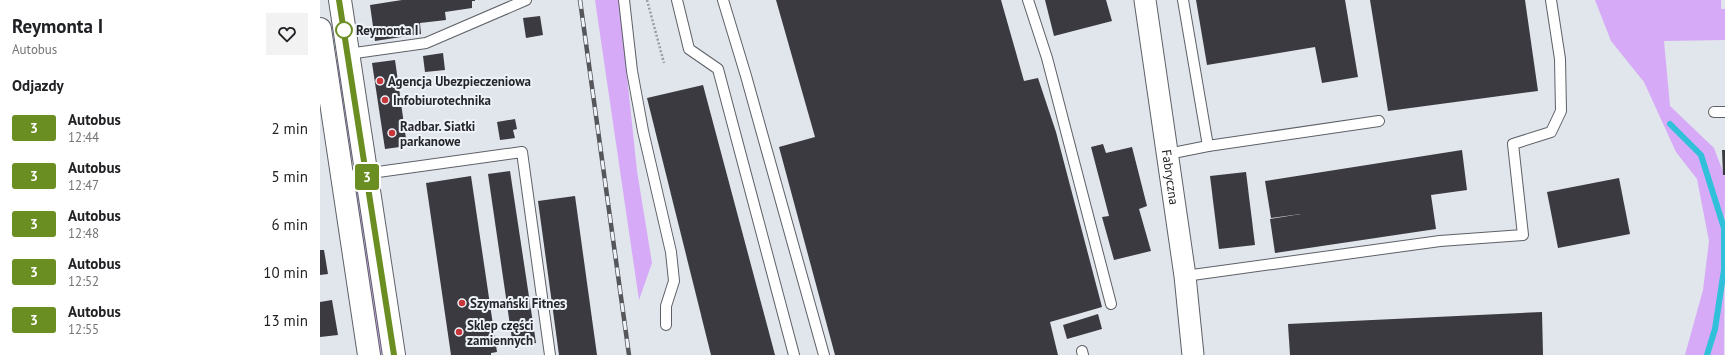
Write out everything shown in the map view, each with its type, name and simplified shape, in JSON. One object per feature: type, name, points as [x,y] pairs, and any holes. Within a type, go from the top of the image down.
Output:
[{"type":"street","points":[[340,0],[332,45],[342,177],[369,355]]},
{"type":"street","name":"Fabryczna","points":[[1145,0],[1186,276],[1193,355]]},
{"type":"street","points":[[332,45],[366,174],[394,355]]},
{"type":"lane","points":[[332,45],[426,43],[526,0]]},
{"type":"lane","points":[[624,0],[632,72],[643,131],[671,252],[674,281],[666,306],[666,325]]},
{"type":"lane","points":[[677,0],[690,49],[718,68],[794,355]]},
{"type":"lane","points":[[723,0],[746,76],[824,355]]},
{"type":"lane","points":[[1028,0],[1047,58],[1111,304]]},
{"type":"lane","points":[[1183,0],[1208,146]]},
{"type":"lane","points":[[1186,276],[1440,241],[1523,235],[1513,144],[1551,132],[1561,111],[1560,59],[1551,0]]},
{"type":"lane","points":[[1714,112],[1725,112]]},
{"type":"lane","points":[[1168,154],[1208,146],[1379,121]]},
{"type":"lane","points":[[342,177],[522,152],[550,355]]},
{"type":"path","points":[[647,0],[664,63]]},
{"type":"shaded area","points":[[595,0],[619,0],[637,171],[652,263],[639,300]]},
{"type":"shaded area","points":[[1595,0],[1721,0],[1721,9],[1725,9],[1725,40],[1664,41],[1670,106],[1714,148],[1725,177],[1724,355],[1685,355],[1703,290],[1709,241],[1697,179],[1676,152],[1644,82],[1611,41]]},
{"type":"shaded area","points":[[337,59],[339,59],[355,159],[350,157],[336,63]]},
{"type":"shaded area","points":[[356,188],[359,188],[385,355],[380,355],[355,192]]},
{"type":"building","points":[[402,0],[475,1],[472,1],[472,8],[445,12],[446,20],[420,23],[421,34],[375,41],[370,5]]},
{"type":"building","points":[[776,0],[1001,0],[1024,81],[1038,78],[1056,132],[1102,307],[1050,322],[1058,355],[835,355],[779,147],[815,137]]},
{"type":"building","points":[[1045,0],[1106,0],[1112,21],[1054,36]]},
{"type":"building","points":[[1196,0],[1345,0],[1358,77],[1322,83],[1315,47],[1207,65]]},
{"type":"building","points":[[1370,0],[1525,0],[1538,91],[1388,111]]},
{"type":"building","points":[[540,16],[543,35],[526,38],[523,18]]},
{"type":"building","points":[[443,53],[445,70],[425,72],[423,56]]},
{"type":"building","points":[[395,60],[407,146],[385,149],[372,63]]},
{"type":"building","points":[[703,85],[775,355],[711,355],[647,98]]},
{"type":"building","points":[[515,119],[517,129],[513,130],[515,138],[500,140],[497,122]]},
{"type":"building","points":[[1103,144],[1106,153],[1132,147],[1147,206],[1139,209],[1151,251],[1114,260],[1102,217],[1109,216],[1091,147]]},
{"type":"building","points":[[1462,150],[1467,190],[1431,195],[1436,229],[1275,253],[1270,219],[1301,214],[1271,218],[1265,181]]},
{"type":"building","points":[[1722,150],[1725,150],[1725,175],[1723,175]]},
{"type":"building","points":[[510,171],[536,343],[513,346],[488,174]]},
{"type":"building","points":[[1246,172],[1255,245],[1219,249],[1210,176]]},
{"type":"building","points":[[471,176],[497,352],[491,353],[491,355],[451,355],[426,183]]},
{"type":"building","points":[[1619,178],[1630,234],[1558,248],[1547,192]]},
{"type":"building","points":[[575,196],[597,355],[559,355],[538,201]]},
{"type":"building","points":[[320,250],[324,250],[328,274],[320,275]]},
{"type":"building","points":[[332,300],[338,335],[320,337],[320,302]]},
{"type":"building","points":[[1542,312],[1543,355],[1290,355],[1288,324]]},
{"type":"building","points":[[1098,314],[1102,329],[1067,339],[1063,325]]},
{"type":"waterway","points":[[1670,124],[1701,155],[1724,228],[1724,270],[1715,329],[1707,355]]},
{"type":"railway","points":[[580,0],[629,355]]},
{"type":"bus line","name":"3","points":[[339,0],[394,355]]},
{"type":"place","name":"Reymonta I","points":[[344,30]]},
{"type":"place","name":"Agencja Ubezpieczeniowa","points":[[380,81]]},
{"type":"place","name":"Infobiurotechnika","points":[[385,100]]},
{"type":"place","name":"Radbar. Siatki parkanowe","points":[[392,133]]},
{"type":"place","name":"Szymański Fitnes","points":[[462,303]]},
{"type":"place","name":"Sklep części zamiennych","points":[[459,332]]}]
